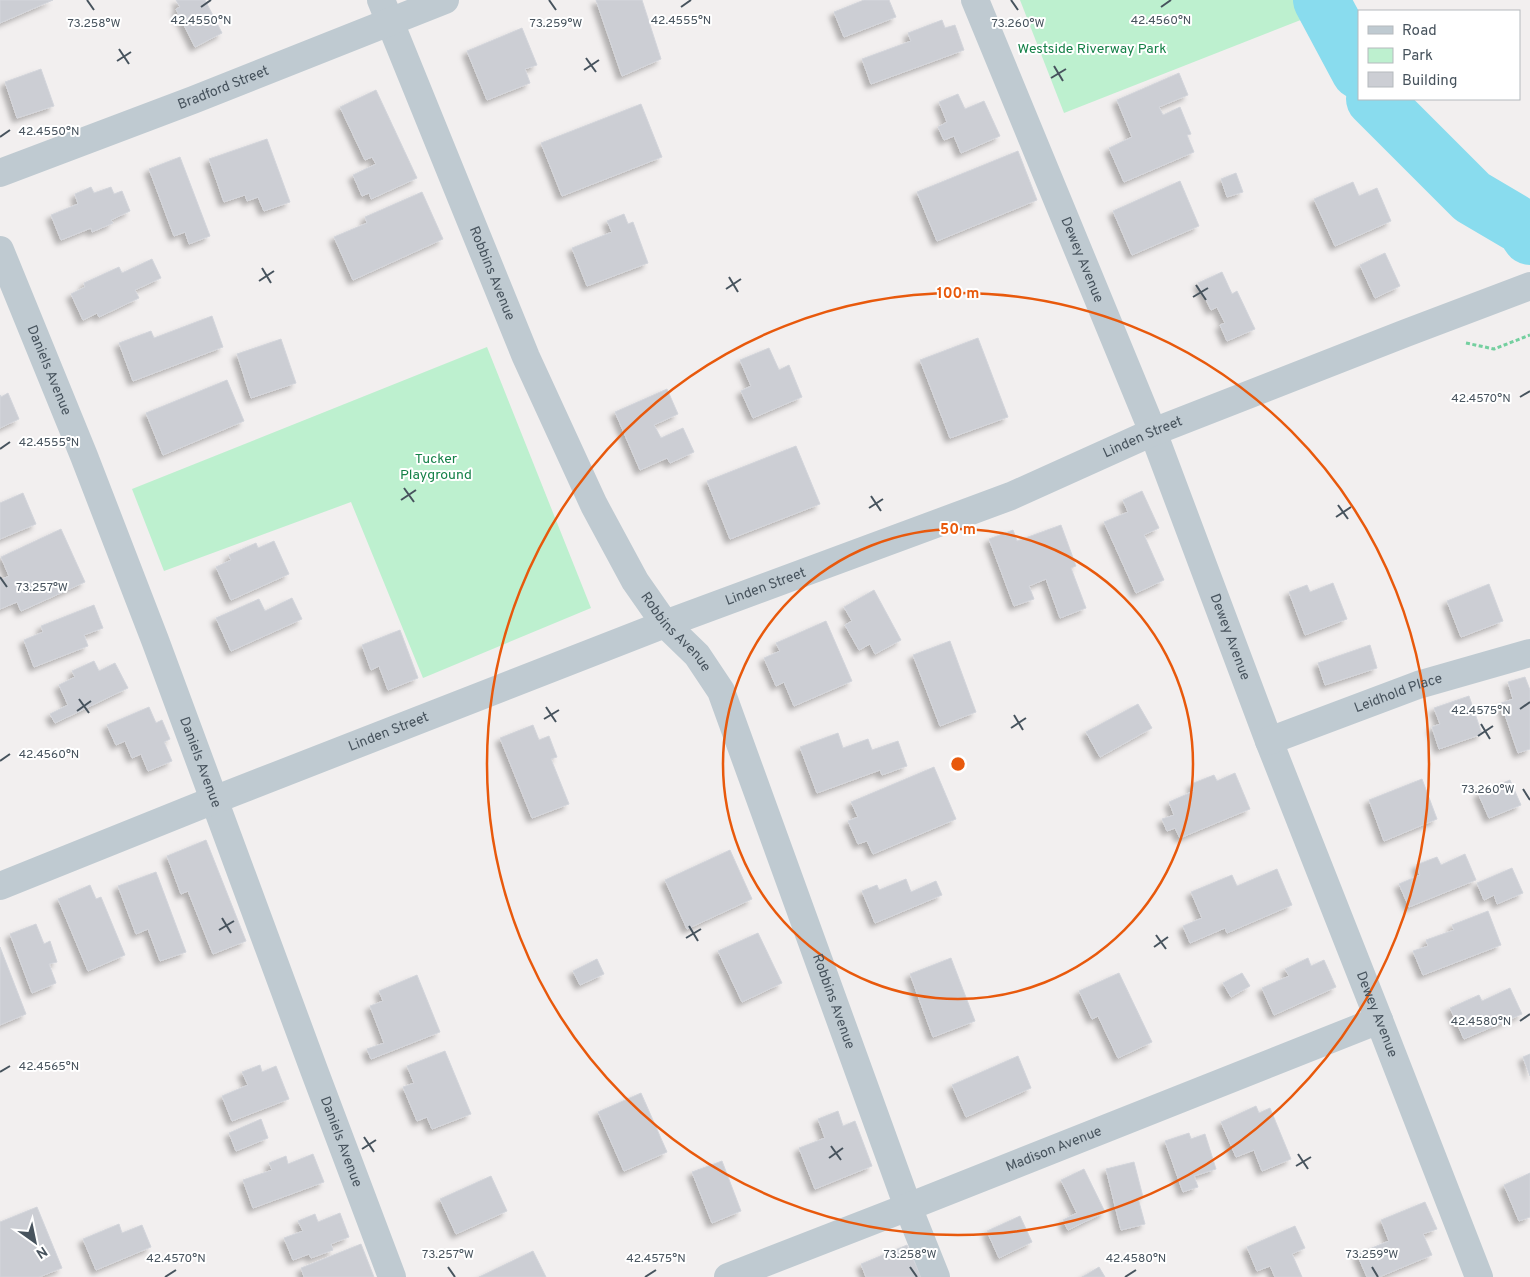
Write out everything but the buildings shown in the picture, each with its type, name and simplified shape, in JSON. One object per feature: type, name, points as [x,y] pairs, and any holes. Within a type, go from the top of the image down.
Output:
[{"type":"street","name":"Bradford Street","points":[[0,173],[193,100],[385,11],[445,0]]},
{"type":"street","name":"Dewey Avenue","points":[[976,0],[1153,432],[1269,741],[1479,1277]]},
{"type":"street","name":"Robbins Avenue","points":[[385,11],[526,357],[594,505],[635,581],[665,624],[697,655],[721,692],[908,1207],[936,1277]]},
{"type":"street","name":"Daniels Avenue","points":[[0,250],[152,631],[392,1277]]},
{"type":"street","name":"Linden Street","points":[[0,886],[214,800],[665,624],[1011,496],[1153,432],[1530,286]]},
{"type":"street","name":"Leidhold Place","points":[[1269,741],[1418,685],[1530,653]]},
{"type":"street","name":"Madison Avenue","points":[[728,1277],[1379,1020]]},
{"type":"path","points":[[1466,343],[1494,349],[1530,335]]},
{"type":"green space","name":"Westside Riverway Park","points":[[1020,0],[1310,0],[1316,14],[1064,113]]},
{"type":"green space","name":"Tucker Playground","points":[[487,347],[591,608],[423,678],[351,502],[164,571],[132,489]]},
{"type":"waterway","points":[[1321,0],[1358,69]]},
{"type":"waterway","points":[[1375,100],[1472,197],[1523,227],[1530,237]]}]
